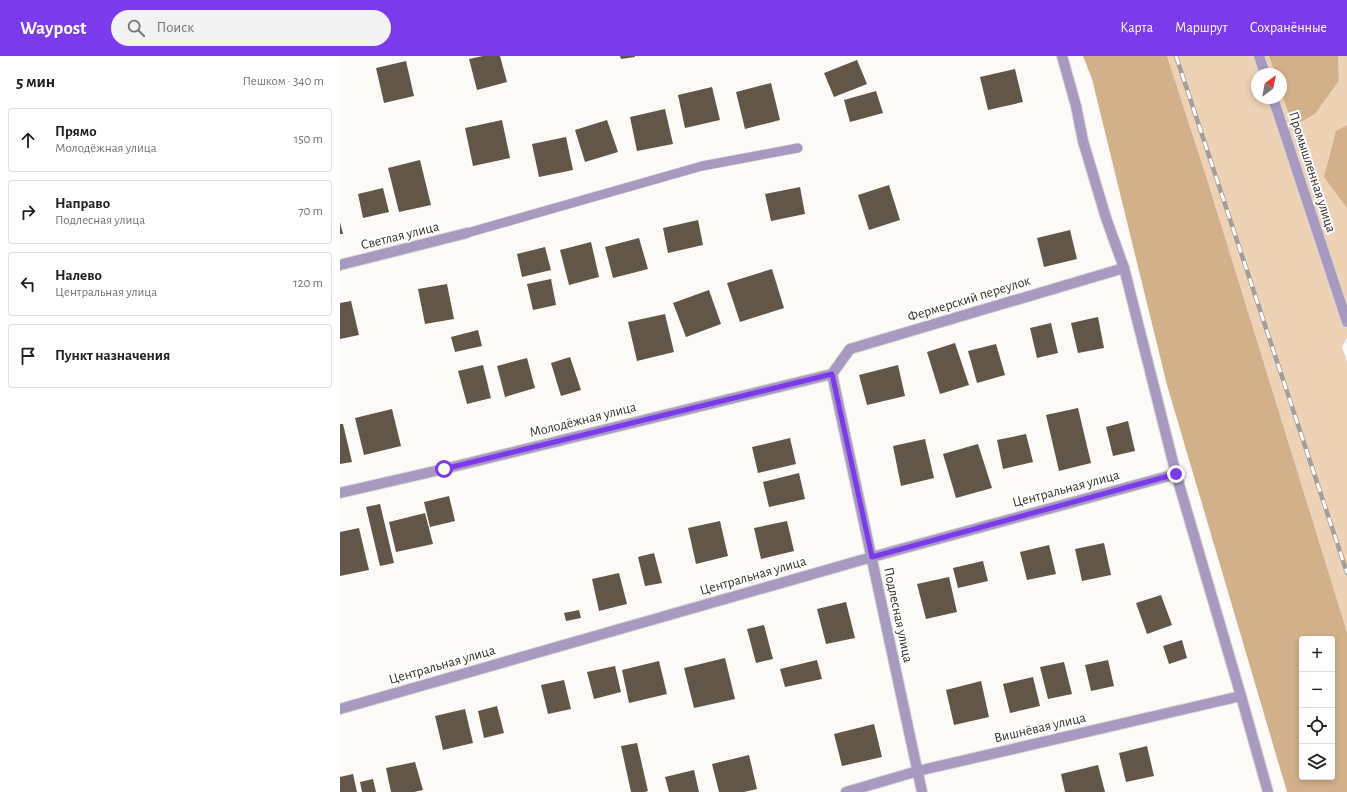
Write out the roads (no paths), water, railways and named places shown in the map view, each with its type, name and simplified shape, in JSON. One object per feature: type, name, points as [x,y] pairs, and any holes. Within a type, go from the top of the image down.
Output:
[{"type":"street","points":[[1062,56],[1076,106],[1082,141],[1106,218],[1124,268],[1176,474],[1242,696],[1268,792]]},
{"type":"street","points":[[1259,56],[1263,68]]},
{"type":"street","name":"Промышленная улица","points":[[1275,104],[1345,301],[1347,322]]},
{"type":"street","name":"Светлая улица","points":[[340,265],[467,233]]},
{"type":"street","name":"Фермерский переулок","points":[[832,374],[850,350],[1124,268]]},
{"type":"street","name":"Молодёжная улица","points":[[340,493],[832,374]]},
{"type":"street","name":"Подлесная улица","points":[[832,374],[922,792]]},
{"type":"street","name":"Центральная улица","points":[[340,709],[872,557],[1176,474]]},
{"type":"street","name":"Вишнёвая улица","points":[[846,792],[918,771],[1242,696]]},
{"type":"lane","points":[[467,233],[702,166],[798,148]]},
{"type":"railway","points":[[1176,56],[1347,573]]}]
